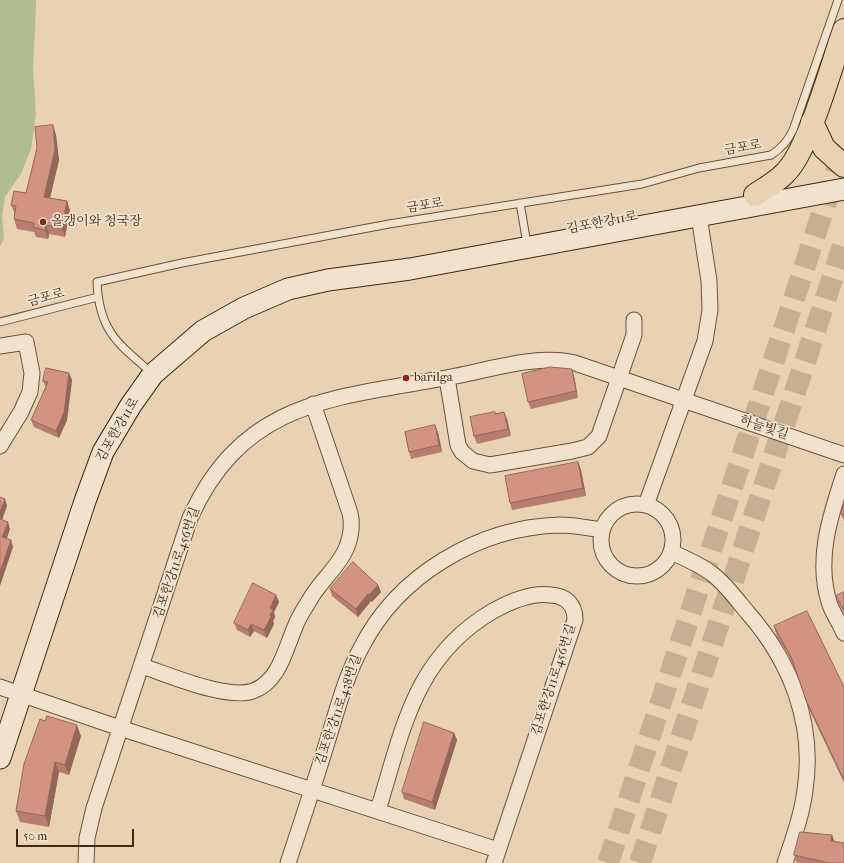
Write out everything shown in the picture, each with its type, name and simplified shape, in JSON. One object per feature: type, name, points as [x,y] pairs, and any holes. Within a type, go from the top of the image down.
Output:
[{"type":"highway","points":[[755,194],[785,173],[799,154],[812,122],[844,30]]},
{"type":"highway","points":[[812,122],[824,148],[844,166]]},
{"type":"main road","name":"김포한강11로","points":[[0,758],[20,694],[103,452],[130,405],[154,374],[203,331],[244,308],[288,289],[360,274],[408,261],[844,178]]},
{"type":"main road","name":"김포한강11로","points":[[360,274],[410,269],[562,239],[844,189]]},
{"type":"street","points":[[646,505],[706,341],[710,310],[709,281],[698,216]]},
{"type":"street","points":[[447,378],[458,445],[462,452],[473,461],[490,465],[588,447],[594,442],[600,431],[619,379],[634,335],[634,320]]},
{"type":"street","points":[[0,346],[26,342],[32,382],[27,402],[0,446]]},
{"type":"street","name":"하늘빛길","points":[[447,378],[525,363],[556,360],[575,363],[684,402],[844,455]]},
{"type":"street","name":"김포한강11로456번길","points":[[120,728],[142,666],[190,518],[204,491],[224,463],[252,436],[280,418],[313,404],[358,392],[447,378]]},
{"type":"street","points":[[142,666],[215,690],[234,693],[253,691],[262,687],[277,671],[302,612],[341,558],[352,531],[350,514],[313,404]]},
{"type":"street","points":[[844,474],[831,513],[827,532],[823,570],[830,606],[844,633]]},
{"type":"street","points":[[631,504],[646,505],[655,508],[664,516],[671,527],[673,539],[671,552],[666,561],[658,569],[648,574],[637,576],[627,574],[617,570],[606,557],[603,551],[601,539],[602,530],[609,516],[619,508],[631,504]]},
{"type":"street","name":"김포한강11로438번길","points":[[288,863],[345,685],[359,652],[383,612],[412,583],[451,556],[483,540],[504,534],[560,525],[602,530]]},
{"type":"street","points":[[671,552],[693,561],[712,574],[762,629],[790,677],[803,718],[807,759],[805,789],[801,813],[785,863]]},
{"type":"street","name":"김포한강11로456번길","points":[[0,687],[120,728],[378,810],[496,857],[575,620],[575,613],[571,603],[560,596],[539,595],[500,607],[468,628],[443,652],[427,675],[413,702],[378,810]]},
{"type":"street","points":[[86,863],[90,824],[120,728]]},
{"type":"lane","name":"금포로","points":[[154,374],[114,339],[107,329],[98,297],[97,282],[117,276],[389,224],[653,182],[699,168],[771,155],[780,150],[789,139],[793,130],[838,0]]},
{"type":"lane","points":[[520,203],[526,238]]},
{"type":"lane","name":"금포로","points":[[0,322],[98,297]]},
{"type":"green space","points":[[0,0],[36,0],[33,68],[36,115],[31,149],[21,174],[5,197],[2,216],[4,238],[0,247]]},
{"type":"building","points":[[53,125],[55,150],[44,197],[67,201],[62,228],[46,225],[45,230],[33,227],[34,223],[14,219],[16,206],[11,205],[14,191],[26,193],[37,148],[35,127]]},
{"type":"building","points":[[550,367],[572,369],[576,391],[528,402],[522,374]]},
{"type":"building","points":[[46,368],[69,373],[64,413],[56,431],[31,420],[48,382],[43,381]]},
{"type":"building","points":[[495,412],[495,414],[504,412],[508,429],[474,436],[470,417]]},
{"type":"building","points":[[435,425],[439,445],[409,452],[405,432]]},
{"type":"building","points":[[578,462],[583,488],[510,503],[505,476]]},
{"type":"building","points":[[0,497],[5,499],[0,512]]},
{"type":"building","points":[[844,504],[844,514],[841,514]]},
{"type":"building","points":[[0,519],[8,522],[2,537],[11,540],[0,572]]},
{"type":"building","points":[[353,562],[378,585],[369,595],[368,594],[356,609],[330,589]]},
{"type":"building","points":[[253,583],[276,595],[270,608],[273,610],[270,615],[271,617],[264,630],[251,624],[248,630],[234,623]]},
{"type":"building","points":[[844,592],[844,611],[836,596]]},
{"type":"building","points":[[807,611],[844,687],[844,780],[806,700],[792,659],[774,626]]},
{"type":"building","points":[[47,716],[77,725],[65,765],[55,762],[45,816],[16,811],[24,764],[40,719],[45,721]]},
{"type":"building","points":[[424,722],[454,733],[432,802],[402,792]]},
{"type":"building","points":[[800,832],[832,835],[831,841],[844,843],[844,863],[829,863],[794,855]]},
{"type":"tunnel","points":[[608,863],[844,147]]},
{"type":"tunnel","points":[[640,863],[844,243]]},
{"type":"place","name":"올갱이와 청국장","points":[[43,222]]},
{"type":"place","name":"barilga","points":[[406,378]]}]
